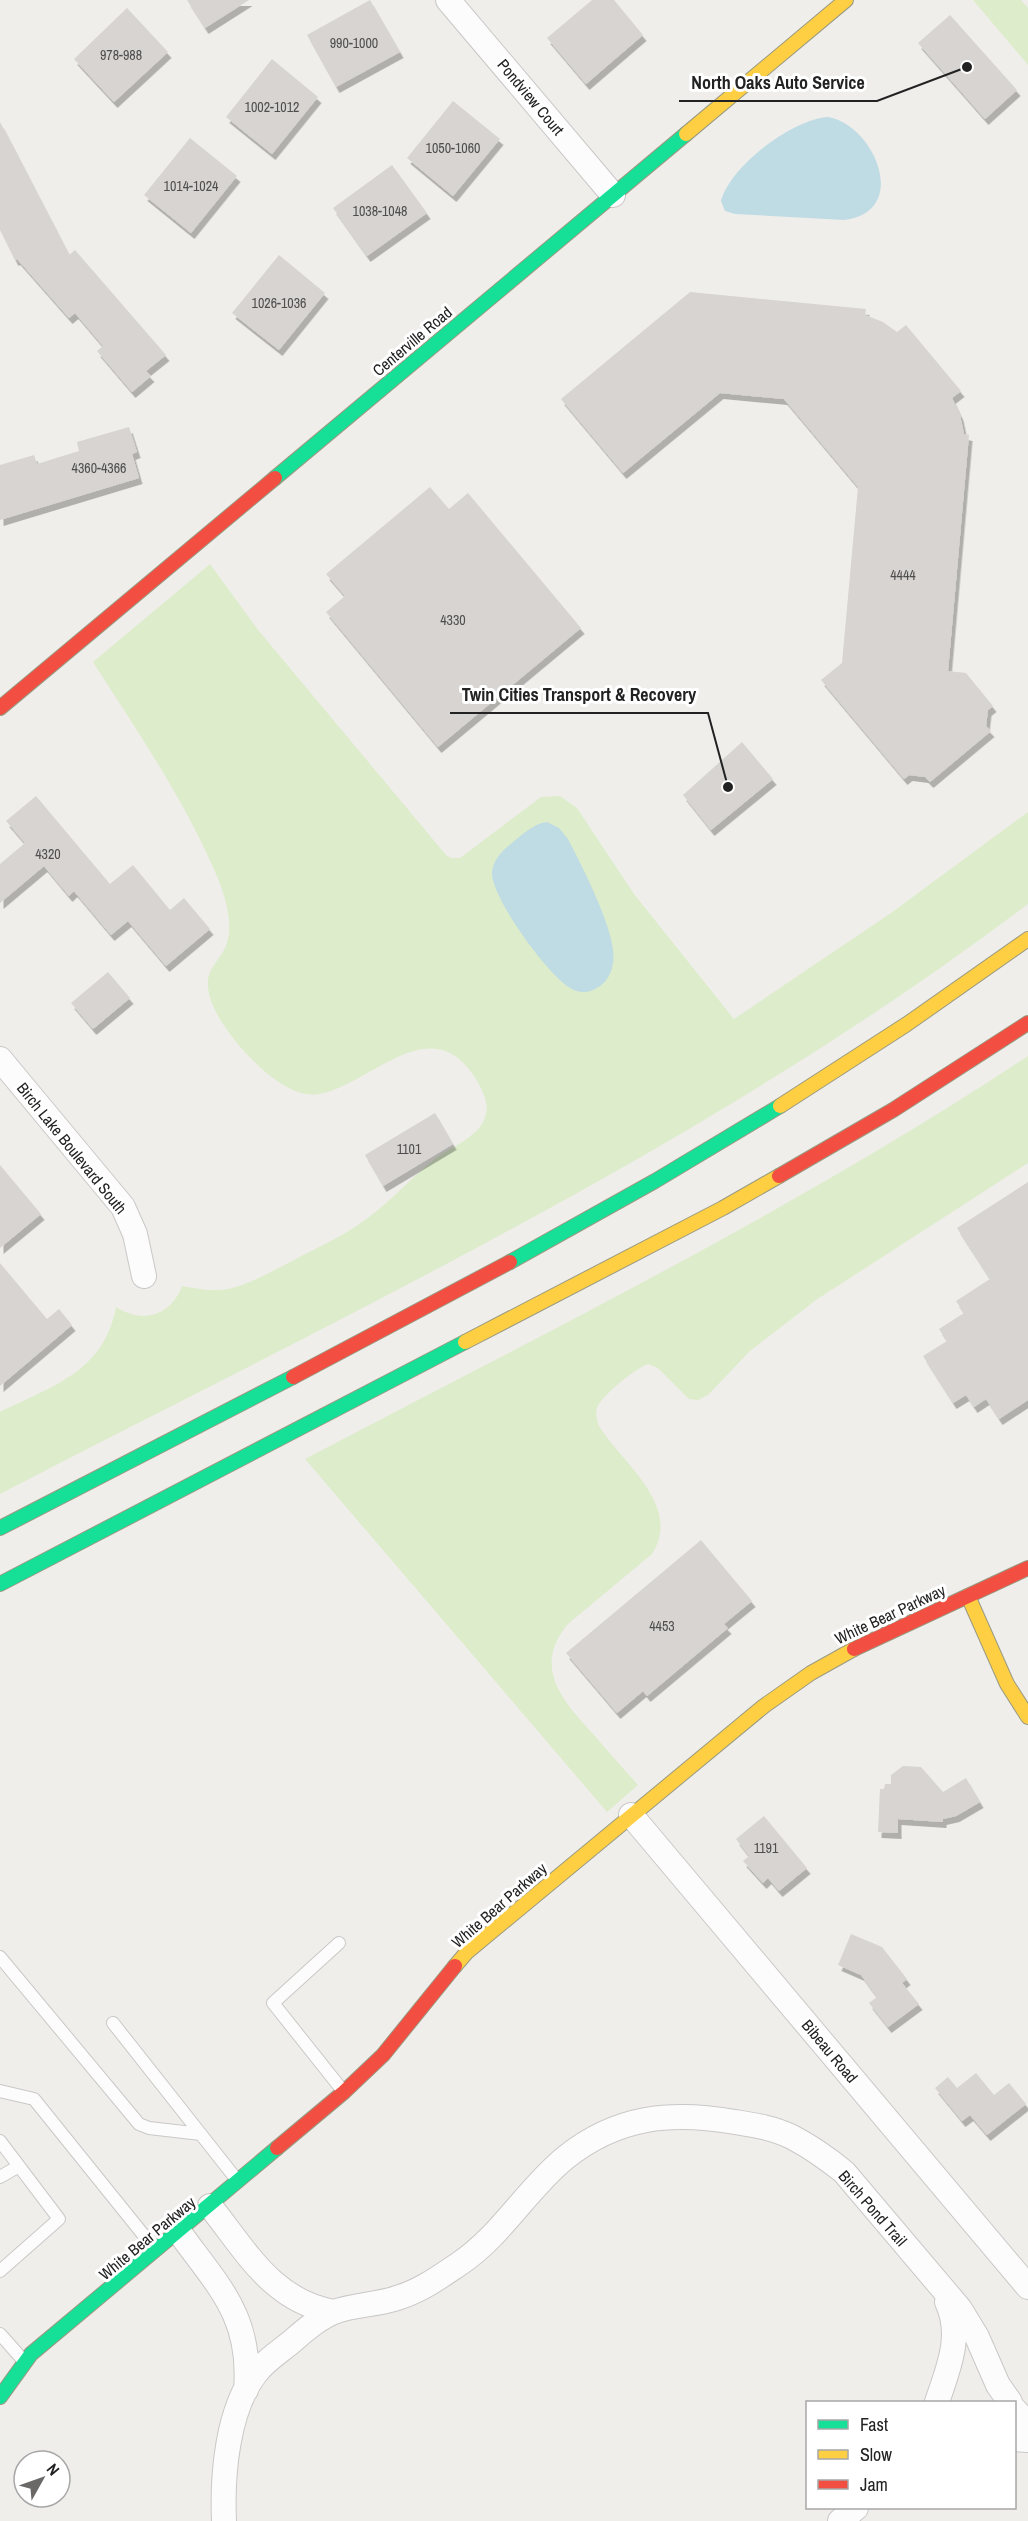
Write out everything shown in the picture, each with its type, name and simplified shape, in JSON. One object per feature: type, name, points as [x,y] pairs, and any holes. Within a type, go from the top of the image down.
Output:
[{"type":"main road","name":"Centerville Road","points":[[0,708],[846,0]]},
{"type":"main road","points":[[0,1528],[502,1267],[615,1205],[730,1137],[843,1066],[1028,939]]},
{"type":"main road","points":[[0,1584],[732,1203],[901,1105],[1028,1023]]},
{"type":"main road","name":"White Bear Parkway","points":[[0,2397],[24,2361],[344,2092],[383,2055],[466,1952],[750,1716],[802,1679],[859,1646],[1028,1568]]},
{"type":"main road","points":[[968,1596],[1007,1684],[1028,1716]]},
{"type":"street","name":"Pondview Court","points":[[448,0],[613,195]]},
{"type":"street","name":"Birch Lake Boulevard South","points":[[0,1059],[123,1208],[138,1244],[144,1276]]},
{"type":"street","name":"Bibeau Road","points":[[631,1815],[1028,2288]]},
{"type":"street","name":"Birch Pond Trail","points":[[334,2312],[400,2297],[433,2282],[464,2261],[490,2238],[564,2159],[588,2141],[618,2127],[651,2118],[683,2115],[763,2127],[790,2136],[821,2154],[844,2172],[960,2309],[998,2385],[1009,2401]]},
{"type":"street","points":[[210,2206],[267,2277],[283,2292],[303,2304],[334,2312]]},
{"type":"street","points":[[179,2232],[236,2314],[245,2340],[248,2366],[246,2390]]},
{"type":"street","points":[[937,2284],[949,2304],[954,2322],[954,2346],[938,2401]]},
{"type":"street","points":[[224,2521],[223,2500],[231,2433],[246,2390],[262,2366],[313,2324],[334,2312]]},
{"type":"street","points":[[1016,2411],[1028,2424]]},
{"type":"street","points":[[840,2521],[855,2509]]},
{"type":"lane","points":[[339,1943],[273,2003],[344,2092]]},
{"type":"lane","points":[[0,1957],[139,2124],[149,2128],[201,2134]]},
{"type":"lane","points":[[113,2023],[238,2181]]},
{"type":"lane","points":[[0,2092],[19,2094],[34,2099],[156,2251]]},
{"type":"lane","points":[[0,2141],[59,2219],[0,2271]]},
{"type":"lane","points":[[0,2177],[19,2166]]},
{"type":"lane","points":[[0,2334],[24,2361]]},
{"type":"green space","points":[[973,0],[1021,0],[1028,8],[1028,65]]},
{"type":"green space","points":[[210,564],[259,631],[446,855],[451,858],[460,858],[541,797],[560,796],[577,808],[634,894],[734,1019],[891,913],[1028,812],[1028,904],[907,991],[783,1072],[656,1148],[396,1291],[0,1494],[0,1412],[56,1384],[88,1362],[110,1329],[116,1307],[136,1315],[155,1314],[171,1304],[182,1286],[212,1290],[234,1288],[261,1277],[332,1240],[369,1217],[436,1158],[469,1137],[480,1126],[486,1114],[487,1106],[477,1080],[461,1061],[445,1051],[427,1049],[409,1052],[336,1089],[313,1095],[295,1091],[263,1070],[252,1060],[220,1020],[213,1006],[208,979],[224,950],[229,932],[228,912],[223,892],[203,846],[175,792],[93,662]]},
{"type":"green space","points":[[1028,1056],[1028,1163],[816,1300],[750,1351],[708,1395],[698,1400],[689,1399],[658,1368],[648,1364],[620,1383],[597,1408],[599,1426],[646,1486],[655,1502],[660,1519],[660,1536],[652,1554],[568,1624],[557,1640],[552,1655],[552,1670],[563,1697],[638,1785],[607,1812],[305,1459],[580,1316],[762,1217],[852,1166]]},
{"type":"water","points":[[828,117],[845,123],[860,135],[879,168],[881,186],[876,202],[864,214],[844,220],[735,214],[725,211],[721,201],[727,187],[750,160],[781,135],[798,126]]},
{"type":"water","points":[[547,822],[559,828],[568,839],[595,894],[611,938],[613,965],[604,983],[591,991],[574,990],[551,971],[511,918],[494,884],[492,872],[496,859],[528,830]]},
{"type":"building","points":[[187,0],[249,0],[205,28]]},
{"type":"building","points":[[370,0],[400,52],[336,87],[307,35]]},
{"type":"building","points":[[592,0],[614,0],[643,35],[586,84],[547,38]]},
{"type":"building","points":[[127,8],[168,52],[114,102],[74,59]]},
{"type":"building","points":[[950,15],[1017,90],[985,119],[918,43]]},
{"type":"building","points":[[272,59],[318,97],[272,154],[226,117]]},
{"type":"building","points":[[453,101],[500,139],[453,196],[407,158]]},
{"type":"building","points":[[0,122],[69,255],[75,250],[166,355],[146,371],[151,376],[132,392],[97,351],[103,346],[75,313],[69,318],[17,259],[15,260],[0,230]]},
{"type":"building","points":[[190,138],[237,176],[191,233],[144,195]]},
{"type":"building","points":[[392,165],[427,213],[367,256],[333,208]]},
{"type":"building","points":[[279,255],[325,293],[279,350],[232,313]]},
{"type":"building","points":[[690,292],[866,309],[865,315],[883,322],[897,332],[906,325],[961,391],[952,398],[960,415],[964,434],[969,435],[948,671],[966,673],[993,706],[988,710],[986,726],[991,731],[930,782],[925,777],[909,775],[904,779],[821,680],[842,663],[858,487],[784,399],[720,393],[623,473],[561,399]]},
{"type":"building","points":[[129,427],[137,452],[132,454],[139,478],[0,520],[0,465],[34,455],[37,464],[79,451],[77,442]]},
{"type":"building","points":[[430,487],[449,509],[468,493],[581,628],[438,747],[326,612],[345,596],[326,574]]},
{"type":"building","points":[[742,742],[773,779],[711,830],[683,795]]},
{"type":"building","points":[[36,796],[110,884],[133,865],[170,910],[184,898],[210,929],[166,966],[128,921],[111,935],[74,891],[69,896],[44,866],[0,903],[0,864],[25,843],[6,821]]},
{"type":"building","points":[[108,972],[130,998],[93,1029],[71,1003]]},
{"type":"building","points":[[435,1113],[453,1144],[383,1186],[365,1155]]},
{"type":"building","points":[[0,1165],[41,1214],[0,1248]]},
{"type":"building","points":[[1028,1182],[1028,1400],[999,1419],[986,1399],[974,1407],[966,1395],[953,1403],[923,1356],[947,1341],[939,1329],[964,1313],[956,1301],[990,1279],[957,1228]]},
{"type":"building","points":[[0,1263],[47,1319],[59,1309],[72,1325],[0,1386]]},
{"type":"building","points":[[701,1540],[752,1601],[724,1624],[728,1628],[647,1696],[643,1691],[617,1713],[566,1653]]},
{"type":"building","points":[[903,1766],[921,1767],[943,1792],[966,1778],[980,1802],[956,1816],[943,1819],[943,1822],[898,1819],[898,1833],[878,1832],[880,1789],[884,1789],[885,1784],[891,1784],[891,1775]]},
{"type":"building","points":[[764,1816],[807,1868],[779,1891],[768,1878],[763,1883],[743,1861],[749,1856],[736,1839]]},
{"type":"building","points":[[851,1934],[882,1947],[907,1979],[902,1983],[919,2004],[888,2027],[869,2003],[877,1997],[861,1975],[838,1965]]},
{"type":"building","points":[[976,2073],[994,2095],[1009,2083],[1026,2104],[987,2135],[970,2115],[962,2121],[935,2088],[948,2077],[957,2088]]},
{"type":"traffic: fast","points":[[275,478],[686,134]]},
{"type":"traffic: fast","points":[[510,1262],[655,1181],[780,1106]]},
{"type":"traffic: fast","points":[[0,1584],[465,1342]]},
{"type":"traffic: fast","points":[[0,1528],[293,1377]]},
{"type":"traffic: fast","points":[[0,2397],[31,2354],[277,2148]]},
{"type":"traffic: slow","points":[[686,134],[846,0]]},
{"type":"traffic: slow","points":[[780,1106],[907,1024],[1028,939]]},
{"type":"traffic: slow","points":[[465,1342],[723,1208],[779,1176]]},
{"type":"traffic: slow","points":[[968,1596],[1007,1684],[1028,1717]]},
{"type":"traffic: slow","points":[[455,1966],[467,1952],[764,1706],[811,1673],[854,1649]]},
{"type":"traffic: jam","points":[[0,708],[275,478]]},
{"type":"traffic: jam","points":[[779,1176],[893,1110],[1028,1023]]},
{"type":"traffic: jam","points":[[293,1377],[510,1262]]},
{"type":"traffic: jam","points":[[854,1649],[1028,1568]]},
{"type":"traffic: jam","points":[[277,2148],[344,2092],[383,2055],[455,1966]]},
{"type":"place","name":"North Oaks Auto Service","points":[[967,67]]},
{"type":"place","name":"Twin Cities Transport & Recovery","points":[[728,787]]}]
